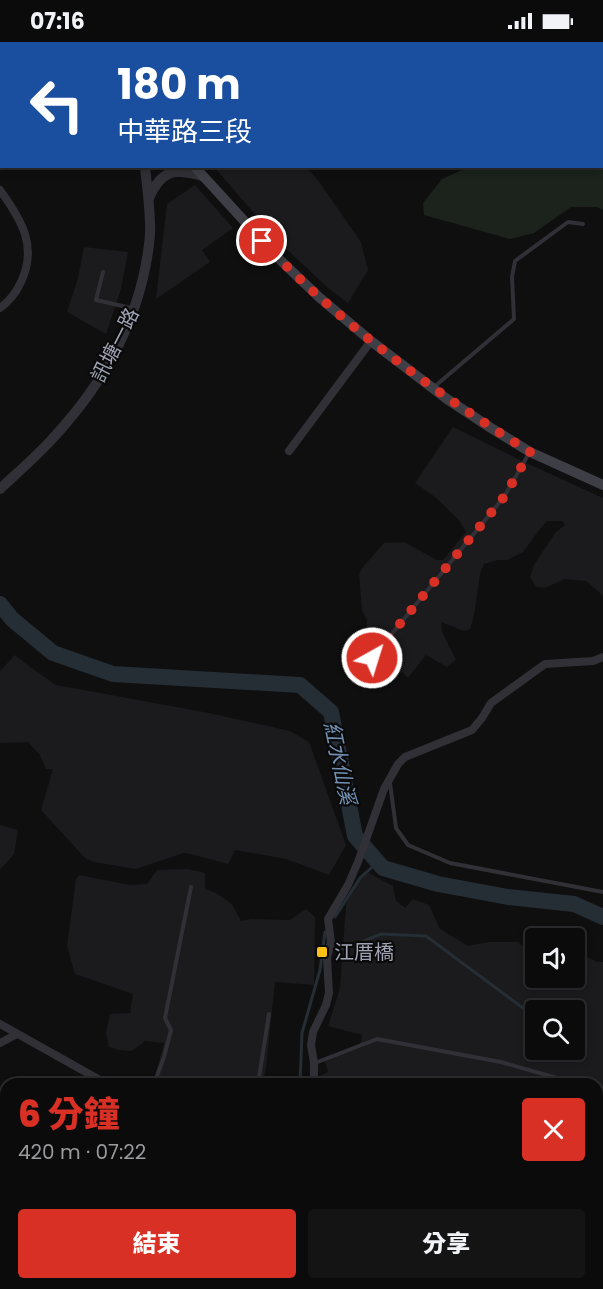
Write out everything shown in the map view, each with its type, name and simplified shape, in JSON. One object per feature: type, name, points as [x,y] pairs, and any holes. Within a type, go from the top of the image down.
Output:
[{"type":"main road","points":[[196,168],[278,258],[320,298],[371,341],[474,416],[530,452],[603,485]]},
{"type":"street","name":"訊塘一路","points":[[0,489],[52,440],[74,414],[93,390],[119,346],[135,309],[144,276],[150,233],[145,168]]},
{"type":"street","points":[[149,198],[154,186],[162,177],[186,171],[202,176]]},
{"type":"street","points":[[0,190],[22,224],[27,239],[28,258],[25,274],[17,291],[0,308]]},
{"type":"street","points":[[289,451],[371,341]]},
{"type":"street","points":[[314,1078],[311,1045],[313,1032],[326,1005],[328,993],[327,958],[330,942],[328,919],[348,885],[384,789],[398,764],[405,757],[472,730],[491,703],[545,664],[593,661],[603,658]]},
{"type":"street","points":[[0,1024],[96,1078]]},
{"type":"street","points":[[0,1043],[17,1034]]},
{"type":"lane","points":[[433,387],[514,319],[512,277],[514,261],[568,222],[584,224]]},
{"type":"lane","points":[[103,272],[96,300],[135,309]]},
{"type":"lane","points":[[372,658],[504,497],[530,452]]},
{"type":"lane","points":[[389,780],[396,828],[408,845],[450,863],[603,892]]},
{"type":"lane","points":[[156,1078],[171,1030],[165,1018],[191,887]]},
{"type":"lane","points":[[259,1078],[269,1014]]},
{"type":"lane","points":[[314,1063],[377,1039],[501,1062],[557,1078]]},
{"type":"shaded area","points":[[215,168],[307,168],[361,242],[368,270],[348,303],[328,288],[278,241]]},
{"type":"shaded area","points":[[467,168],[603,168],[603,210],[597,207],[571,207],[534,233],[510,239],[424,215],[423,203],[442,179]]},
{"type":"shaded area","points":[[195,185],[233,228],[202,250],[210,262],[156,299],[167,204]]},
{"type":"shaded area","points":[[84,247],[128,252],[121,289],[106,334],[67,312],[78,278]]},
{"type":"shaded area","points":[[453,427],[603,498],[603,597],[586,581],[565,579],[545,588],[536,587],[530,577],[534,565],[556,532],[565,525],[562,521],[547,521],[523,552],[507,560],[484,564],[480,574],[470,629],[464,631],[441,622],[442,632],[456,660],[447,667],[426,655],[408,678],[402,672],[394,678],[365,656],[367,620],[362,610],[359,574],[384,543],[404,542],[437,560],[443,560],[466,532],[459,520],[435,497],[415,483]]},
{"type":"shaded area","points":[[15,655],[56,685],[209,713],[290,731],[309,742],[346,845],[329,875],[286,859],[235,850],[228,864],[184,853],[136,869],[94,862],[85,858],[41,810],[53,769],[46,769],[40,755],[28,742],[0,743],[0,671]]},
{"type":"shaded area","points":[[0,825],[18,830],[14,854],[0,870]]},
{"type":"shaded area","points":[[188,869],[205,873],[205,889],[216,893],[232,904],[241,921],[290,920],[306,909],[315,917],[314,985],[275,982],[264,1078],[154,1078],[164,1043],[145,1041],[132,1051],[109,1047],[106,1033],[110,1014],[130,1013],[133,994],[75,974],[67,946],[76,879],[79,875],[130,885],[147,884],[157,870]]},
{"type":"shaded area","points":[[365,871],[393,886],[396,901],[405,908],[413,899],[429,905],[440,929],[468,946],[489,942],[518,942],[525,947],[525,988],[585,988],[585,955],[597,962],[603,962],[603,1078],[320,1078],[328,1072],[324,1058],[357,1046],[361,1042],[362,1035],[328,1026],[340,988],[348,895]]},
{"type":"waterway","name":"紅水仙溪","points":[[0,604],[12,619],[53,653],[113,674],[300,685],[331,712],[355,836],[383,868],[438,884],[508,897],[574,904],[603,917]]},
{"type":"waterway","points":[[335,917],[360,878],[378,862]]},
{"type":"waterway","points":[[300,1078],[302,1033],[320,970],[325,932]]},
{"type":"waterway","points":[[338,949],[344,949],[381,934],[426,936],[525,1010]]},
{"type":"place","name":"江厝橋","points":[[322,952]]},
{"type":"route","points":[[262,241],[320,298],[371,341],[447,399],[530,452],[504,497],[372,658]]}]
